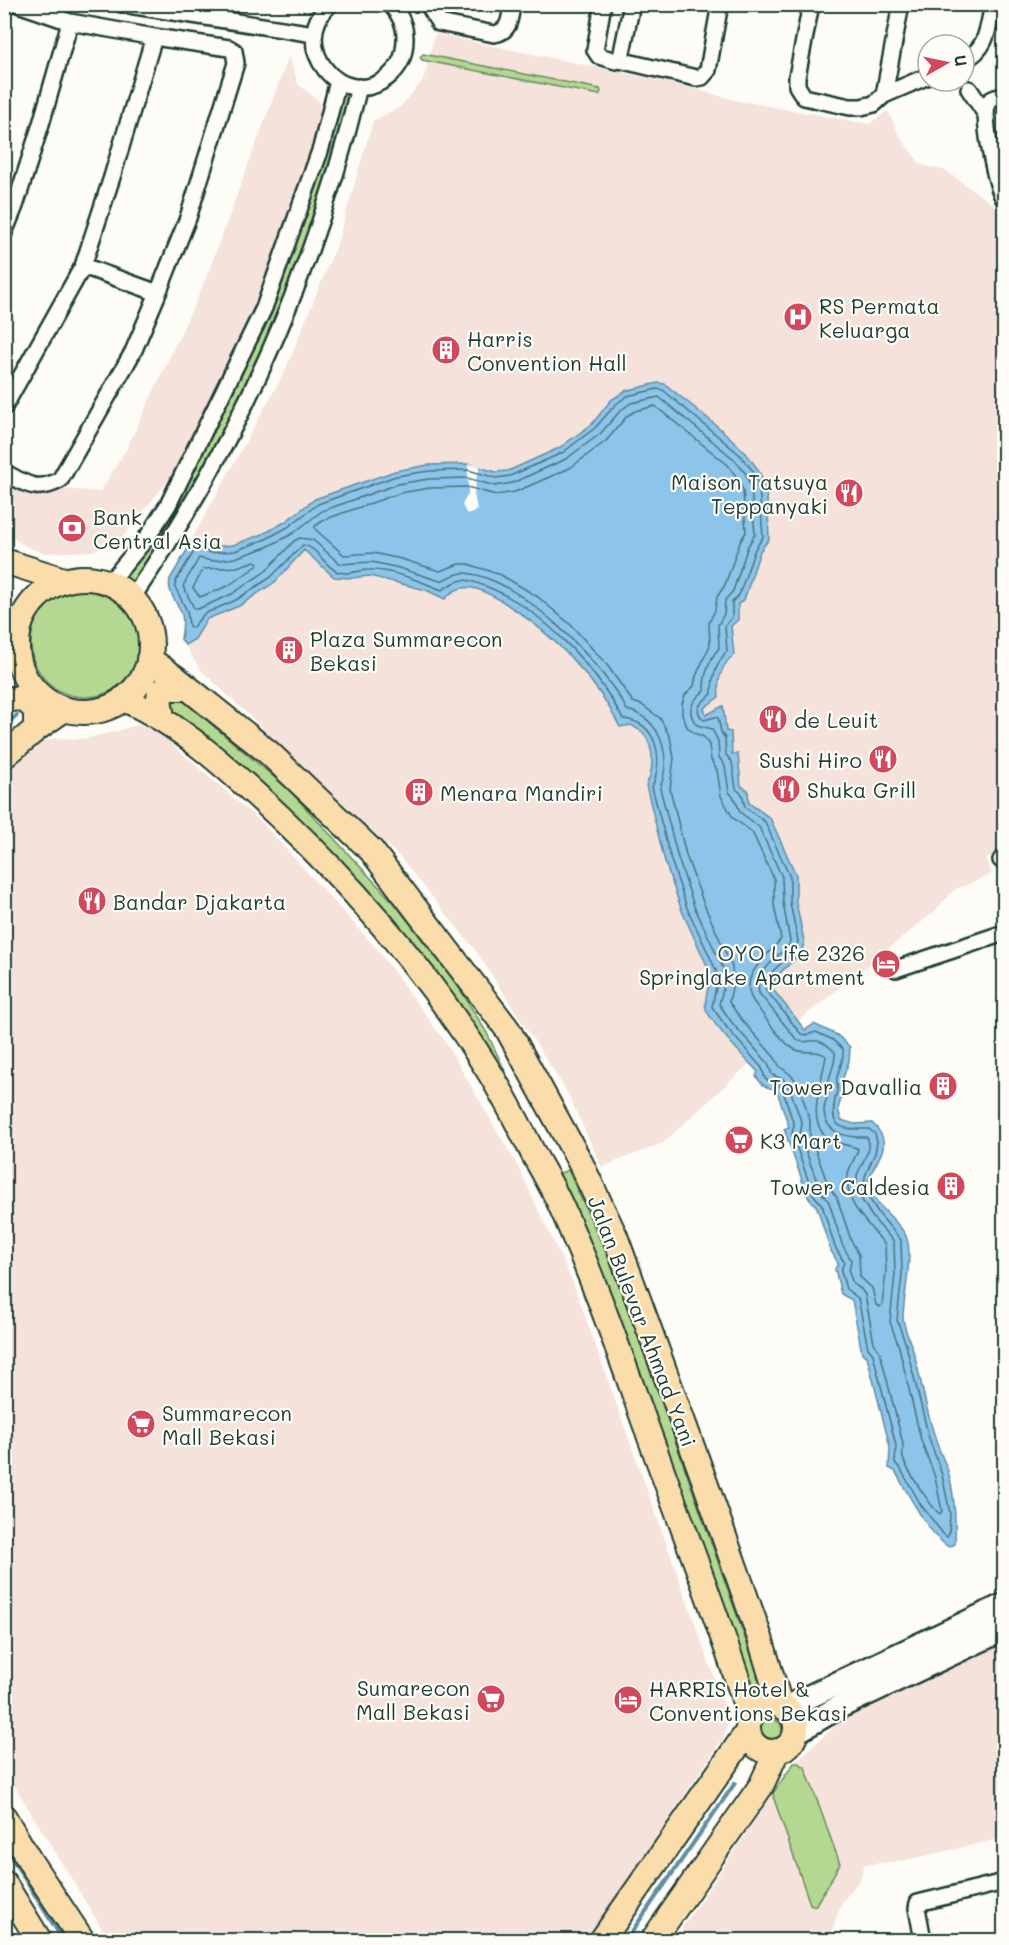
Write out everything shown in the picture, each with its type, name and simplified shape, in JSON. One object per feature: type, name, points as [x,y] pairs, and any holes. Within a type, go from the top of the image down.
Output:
[{"type":"main road","points":[[4,561],[64,580]]},
{"type":"main road","points":[[84,577],[110,582],[132,598],[145,616],[151,638],[149,660],[140,681],[123,699],[95,712],[79,713],[63,710],[37,692],[21,665],[12,623],[48,587],[64,580],[84,577]]},
{"type":"main road","name":"Jalan Bulevar Ahmad Yani","points":[[149,660],[269,753],[371,850],[508,1030],[580,1162],[615,1236],[783,1706]]},
{"type":"main road","points":[[6,701],[29,681]]},
{"type":"main road","points":[[162,718],[160,692],[170,688],[188,688]]},
{"type":"main road","points":[[6,701],[19,697],[25,699],[36,710],[36,729]]},
{"type":"main road","name":"Jalan Bulevar Ahmad Yani","points":[[123,699],[162,718],[247,785],[357,895],[441,1001],[483,1062],[507,1102],[569,1224],[733,1663],[749,1725]]},
{"type":"main road","points":[[4,756],[63,710]]},
{"type":"main road","points":[[602,1941],[729,1758],[749,1725],[753,1713],[763,1705],[783,1706],[795,1721],[796,1732],[789,1745],[777,1752],[768,1752],[753,1743],[749,1725]]},
{"type":"main road","points":[[653,1941],[761,1786],[777,1752]]},
{"type":"main road","points":[[729,1758],[740,1759],[753,1765],[758,1772],[761,1786]]},
{"type":"main road","points":[[4,1817],[82,1941]]},
{"type":"main road","points":[[4,1883],[39,1941]]},
{"type":"street","points":[[4,472],[28,486],[37,487],[60,480],[133,352],[188,218],[236,63],[234,51],[229,48],[70,22],[18,4]]},
{"type":"street","points":[[122,4],[314,34]]},
{"type":"street","points":[[330,4],[318,19],[314,34],[314,48],[318,61],[338,81],[359,87],[383,80],[394,71],[402,59],[406,37],[403,23],[390,4]]},
{"type":"street","points":[[428,4],[439,23],[495,34],[502,33],[506,29],[512,4]]},
{"type":"street","points":[[603,4],[595,50],[599,56],[696,78],[702,77],[708,70],[720,4]]},
{"type":"street","points":[[620,60],[632,4]]},
{"type":"street","points":[[811,4],[797,77],[797,86],[804,97],[850,107],[861,107],[874,104],[885,95],[916,81]]},
{"type":"street","points":[[885,95],[901,4]]},
{"type":"street","points":[[976,53],[987,37],[993,4]]},
{"type":"street","points":[[5,230],[70,22]]},
{"type":"street","points":[[4,407],[83,267],[154,37]]},
{"type":"street","points":[[110,582],[148,536],[168,505],[264,308],[321,148],[338,81]]},
{"type":"street","points":[[132,598],[171,542],[222,452],[270,352],[317,237],[350,126],[359,87]]},
{"type":"street","points":[[972,93],[985,112],[995,175],[1000,192],[1005,199]]},
{"type":"street","points":[[985,112],[992,99],[1005,96]]},
{"type":"street","points":[[83,267],[158,294]]},
{"type":"street","points":[[896,969],[1005,933]]},
{"type":"street","points":[[783,1706],[1005,1605]]},
{"type":"street","points":[[796,1732],[841,1706],[1005,1629]]},
{"type":"street","points":[[923,1941],[918,1904],[1005,1882]]},
{"type":"shaded area","points":[[435,34],[673,83],[734,100],[869,124],[888,111],[900,137],[921,165],[946,171],[997,207],[1004,216],[1004,851],[986,859],[992,874],[954,890],[934,912],[798,1021],[663,1143],[602,1167],[566,1090],[477,952],[400,857],[200,669],[181,639],[184,623],[182,613],[168,587],[170,579],[285,371],[337,244],[373,121],[400,107],[423,81]]},
{"type":"shaded area","points":[[289,56],[298,84],[323,105],[302,199],[246,346],[191,452],[120,540],[92,551],[45,553],[29,548],[5,533],[4,472],[37,487],[100,492],[127,448],[203,286]]},
{"type":"shaded area","points":[[136,725],[153,728],[262,823],[376,948],[444,1040],[518,1167],[573,1283],[729,1719],[724,1737],[591,1934],[582,1940],[109,1940],[5,1770],[5,776],[41,742],[55,738],[83,739]]},
{"type":"shaded area","points":[[1004,1638],[1004,1838],[906,1860],[863,1865],[861,1878],[842,1902],[828,1940],[674,1940],[794,1763],[845,1717]]},
{"type":"green space","points":[[423,54],[600,89],[601,92],[599,95],[422,60],[420,57]]},
{"type":"green space","points":[[338,81],[359,87],[270,352],[132,598],[110,582],[148,536],[237,366]]},
{"type":"green space","points":[[85,589],[106,593],[123,605],[135,622],[139,643],[135,664],[123,681],[106,693],[85,697],[64,693],[47,681],[35,664],[31,643],[35,622],[47,605],[64,593]]},
{"type":"green space","points":[[171,695],[183,700],[289,790],[395,904],[458,986],[487,1033],[507,1075],[504,1080],[336,857],[277,797],[166,711]]},
{"type":"green space","points":[[568,1170],[606,1253],[638,1336],[763,1689],[762,1694],[758,1697],[753,1696],[555,1175]]},
{"type":"green space","points":[[771,1719],[781,1726],[782,1730],[775,1740],[771,1741],[761,1734],[760,1730],[767,1720]]},
{"type":"green space","points":[[794,1763],[805,1767],[840,1864],[815,1906],[810,1904],[773,1793]]},
{"type":"water","points":[[658,383],[665,384],[736,443],[758,471],[766,491],[769,539],[760,551],[744,600],[738,604],[738,620],[731,626],[734,655],[721,674],[719,697],[704,708],[706,715],[723,706],[726,731],[731,732],[732,754],[738,754],[741,786],[748,790],[749,803],[770,818],[796,875],[796,902],[804,941],[802,952],[778,975],[771,987],[805,1030],[814,1024],[837,1035],[850,1047],[849,1061],[842,1081],[844,1088],[838,1109],[841,1120],[854,1124],[872,1123],[883,1141],[883,1149],[869,1180],[870,1189],[877,1202],[898,1224],[908,1244],[909,1265],[903,1318],[932,1427],[952,1489],[955,1544],[949,1547],[926,1523],[895,1471],[889,1468],[890,1447],[867,1356],[862,1353],[852,1300],[841,1294],[835,1269],[838,1263],[830,1249],[817,1207],[808,1197],[784,1129],[789,1127],[778,1094],[760,1081],[756,1076],[758,1072],[722,1033],[706,1009],[710,972],[682,911],[665,862],[646,785],[651,773],[652,759],[650,745],[643,733],[631,725],[620,727],[597,690],[570,656],[537,626],[495,597],[480,590],[465,588],[458,589],[445,599],[426,590],[370,576],[334,577],[304,550],[275,582],[239,606],[207,619],[195,639],[185,645],[181,639],[183,618],[171,594],[169,584],[193,540],[211,547],[233,545],[263,534],[285,522],[315,499],[395,471],[428,465],[468,464],[496,472],[508,471],[559,448],[592,424],[611,400],[625,391]]},
{"type":"pier","points":[[468,464],[479,466],[474,494],[477,509],[470,514],[466,513],[462,505],[468,494]]},
{"type":"waterway","points":[[4,726],[17,715]]},
{"type":"waterway","points":[[626,1940],[735,1783]]},
{"type":"waterway","points":[[4,1846],[63,1940]]},
{"type":"place","name":"RS Permata Keluarga","points":[[798,317]]},
{"type":"place","name":"Harris Convention Hall","points":[[446,350]]},
{"type":"place","name":"Maison Tatsuya Teppanyaki","points":[[849,493]]},
{"type":"place","name":"Bank Central Asia","points":[[72,528]]},
{"type":"place","name":"Plaza Summarecon Bekasi","points":[[289,650]]},
{"type":"place","name":"de Leuit","points":[[773,719]]},
{"type":"place","name":"Sushi Hiro","points":[[883,759]]},
{"type":"place","name":"Shuka Grill","points":[[786,789]]},
{"type":"place","name":"Menara Mandiri","points":[[419,792]]},
{"type":"place","name":"Bandar Djakarta","points":[[92,901]]},
{"type":"place","name":"OYO Life 2326 Springlake Apartment","points":[[886,964]]},
{"type":"place","name":"Tower Davallia","points":[[943,1086]]},
{"type":"place","name":"K3 Mart","points":[[739,1140]]},
{"type":"place","name":"Tower Caldesia","points":[[951,1186]]},
{"type":"place","name":"Summarecon Mall Bekasi","points":[[141,1424]]},
{"type":"place","name":"Sumarecon Mall Bekasi","points":[[491,1699]]},
{"type":"place","name":"HARRIS Hotel & Conventions Bekasi","points":[[628,1700]]}]
